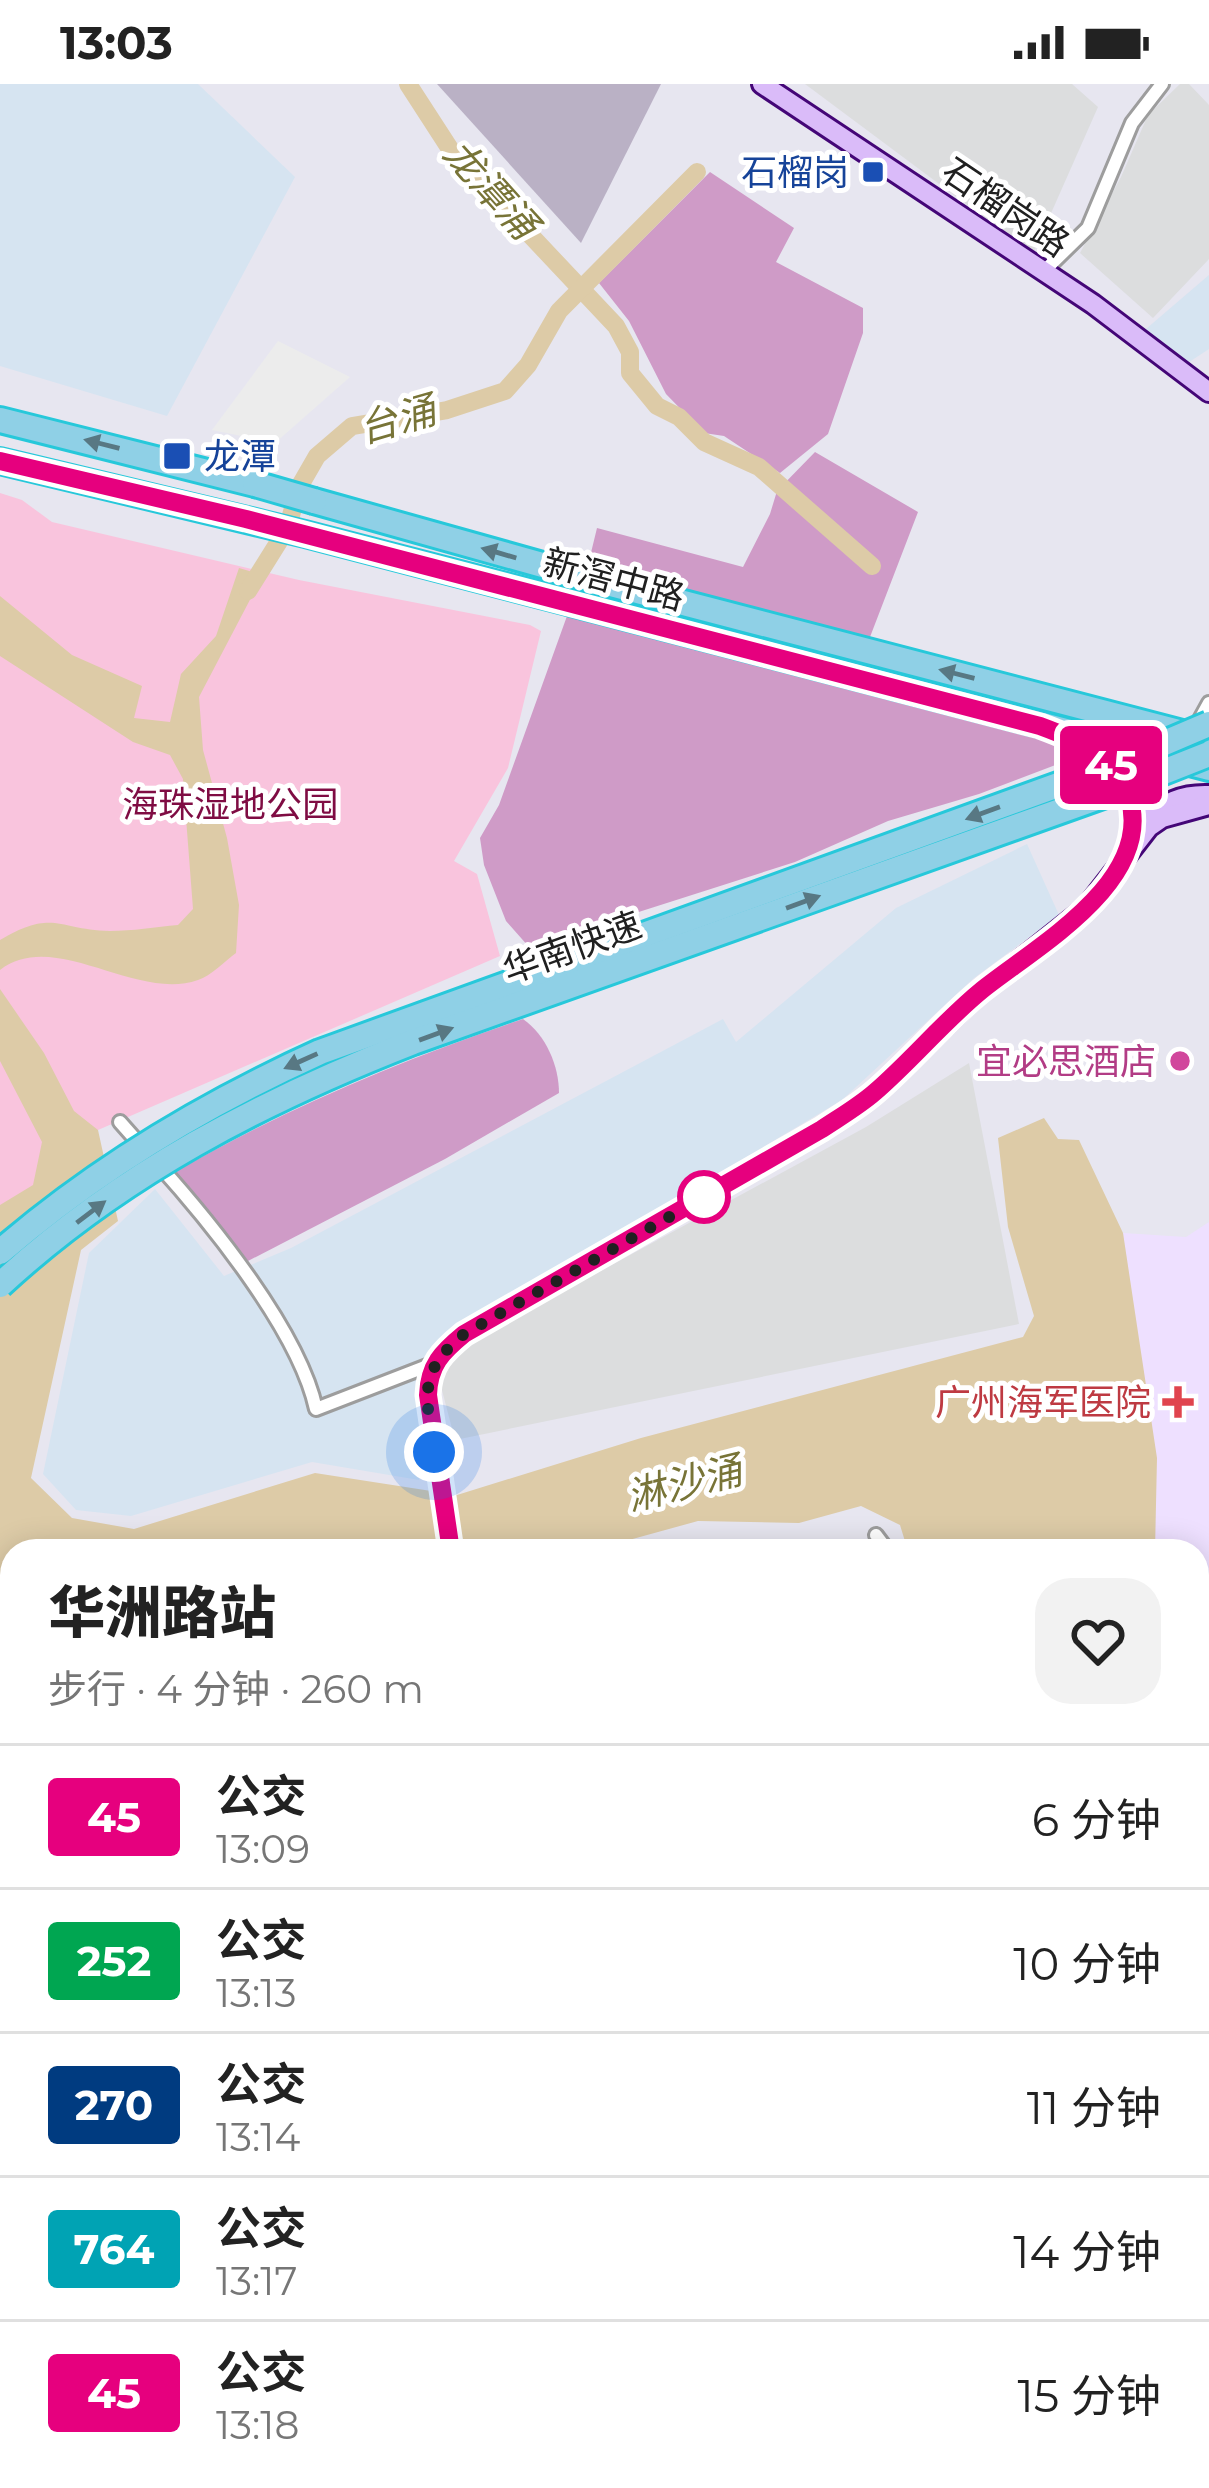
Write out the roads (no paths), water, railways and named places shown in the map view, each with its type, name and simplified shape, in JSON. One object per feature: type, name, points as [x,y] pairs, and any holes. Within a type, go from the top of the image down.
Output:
[{"type":"highway","name":"新滘中路","points":[[0,420],[1205,738]]},
{"type":"highway","name":"新滘中路","points":[[0,460],[1209,768]]},
{"type":"highway","name":"华南快速","points":[[0,1252],[104,1170],[153,1138],[320,1052],[1108,767],[1205,738]]},
{"type":"highway","name":"华南快速","points":[[0,1286],[145,1173],[251,1111],[308,1085],[413,1042],[1105,795],[1205,738]]},
{"type":"main road","name":"石榴岗路","points":[[762,84],[1093,304],[1209,392]]},
{"type":"main road","points":[[1040,726],[1076,739],[1118,772],[1134,819],[1126,857]]},
{"type":"main road","points":[[1126,857],[1145,821],[1159,806],[1189,795],[1209,795]]},
{"type":"main road","points":[[449,1539],[428,1395],[439,1354],[464,1334],[822,1129],[873,1094],[980,992],[1087,908],[1138,838],[1162,818],[1209,805]]},
{"type":"street","points":[[1042,272],[1088,229],[1132,123],[1162,84]]},
{"type":"street","points":[[1205,738],[1209,703]]},
{"type":"street","points":[[120,1122],[210,1222],[301,1360],[316,1409],[435,1363]]},
{"type":"street","points":[[875,1535],[878,1539]]},
{"type":"water","points":[[239,568],[263,575],[199,697],[203,750],[239,905],[236,953],[203,978],[174,984],[45,957],[22,959],[0,970],[0,940],[33,925],[135,930],[178,925],[193,909],[183,779],[170,755],[133,742],[0,656],[0,596],[72,655],[142,686],[134,718],[170,722],[181,674],[216,636]]},
{"type":"water","name":"淋沙涌","points":[[0,989],[44,1053],[74,1111],[98,1130],[118,1221],[81,1250],[31,1478],[72,1518],[134,1529],[315,1473],[457,1495],[641,1438],[1023,1337],[1034,1316],[1008,1227],[998,1138],[1044,1118],[1058,1139],[1079,1140],[1123,1233],[1157,1458],[1155,1539],[904,1539],[900,1525],[861,1506],[799,1523],[698,1521],[633,1539],[0,1539],[0,1205],[33,1185],[42,1142],[0,1061]]},
{"type":"waterway","name":"龙潭涌","points":[[408,84],[452,152],[616,326],[630,352],[630,373],[657,406],[679,417],[704,442],[759,467],[872,566]]},
{"type":"waterway","name":"台涌","points":[[248,591],[288,527],[298,489],[317,456],[352,426],[447,410],[505,391],[528,365],[559,311],[697,172]]},
{"type":"place","name":"石榴岗","points":[[873,172]]},
{"type":"place","name":"龙潭","points":[[177,456]]},
{"type":"place","name":"宜必思酒店","points":[[1180,1061]]},
{"type":"place","name":"广州海军医院","points":[[1178,1402]]},
{"type":"park label","name":"海珠湿地公园","points":[[230,804]]}]
